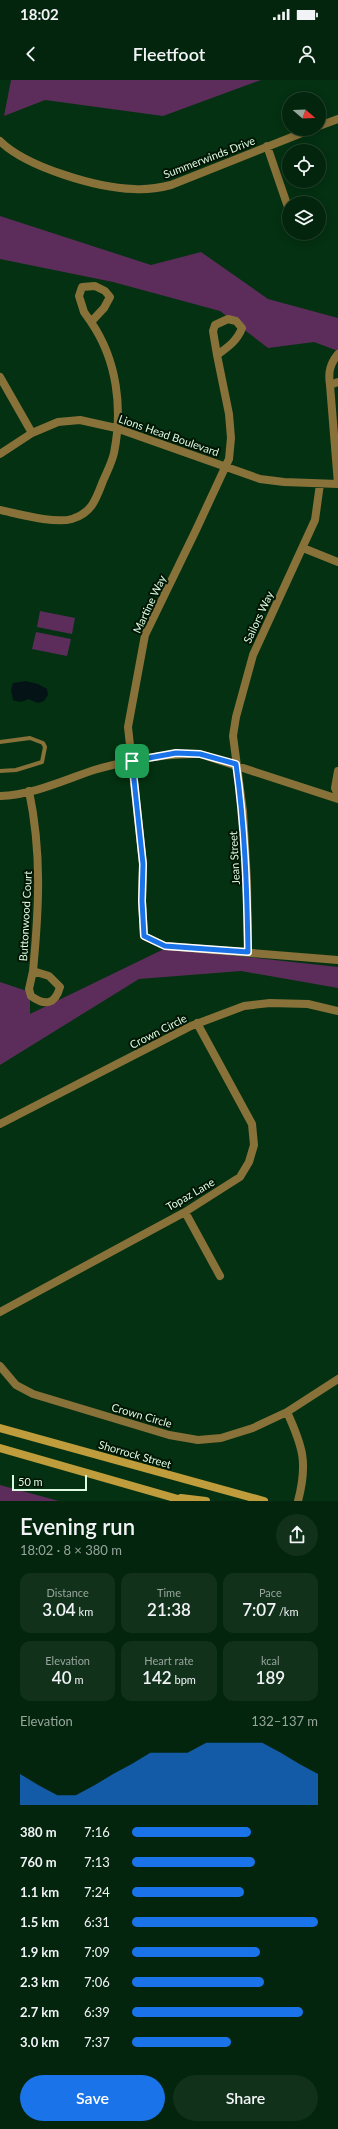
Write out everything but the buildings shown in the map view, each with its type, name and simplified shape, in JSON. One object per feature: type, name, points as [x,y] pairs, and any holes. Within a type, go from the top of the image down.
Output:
[{"type":"main road","name":"Shorrock Street","points":[[0,1428],[264,1501]]},
{"type":"main road","points":[[0,1448],[185,1501]]},
{"type":"main road","points":[[168,1496],[206,1501]]},
{"type":"street","points":[[326,123],[338,119]]},
{"type":"street","name":"Summerwinds Drive","points":[[0,142],[22,159],[81,179],[134,189],[153,189],[171,185],[293,136]]},
{"type":"street","points":[[267,146],[284,196]]},
{"type":"street","points":[[0,510],[56,520],[71,519],[87,512],[94,505],[114,454],[118,404],[114,371],[108,354],[84,312],[79,296],[82,287],[95,286],[105,291],[110,297],[104,308],[91,322]]},
{"type":"street","points":[[338,354],[329,368],[334,383],[338,484]]},
{"type":"street","name":"Martine Way","points":[[217,355],[229,414],[231,438],[229,459],[145,635],[128,727],[143,864],[142,901],[144,936],[165,946],[248,952]]},
{"type":"street","points":[[0,377],[32,433]]},
{"type":"street","name":"Lions Head Boulevard","points":[[0,454],[32,433],[58,422],[80,420],[116,428],[260,479],[338,484]]},
{"type":"street","name":"Sailors Way","points":[[236,764],[233,736],[236,717],[253,655],[315,520],[320,484]]},
{"type":"street","points":[[303,548],[338,562]]},
{"type":"street","points":[[0,796],[29,791],[95,770],[132,761],[176,753],[200,754],[236,764],[338,799]]},
{"type":"street","name":"Jean Street","points":[[236,764],[243,811],[247,880],[248,952]]},
{"type":"street","points":[[338,771],[335,788],[338,795]]},
{"type":"street","name":"Buttonwood Court","points":[[29,791],[38,853],[39,901],[33,971]]},
{"type":"street","points":[[248,952],[338,960]]},
{"type":"street","name":"Crown Circle","points":[[0,1124],[197,1023],[244,1006],[270,1003],[308,1004],[338,1011]]},
{"type":"street","name":"Topaz Lane","points":[[0,1312],[185,1212],[240,1177],[249,1162],[254,1145],[252,1124],[197,1023]]},
{"type":"street","points":[[185,1212],[220,1276]]},
{"type":"street","name":"Crown Circle","points":[[0,1366],[16,1385],[32,1394],[169,1435],[198,1440],[221,1438],[247,1430],[287,1412],[338,1379]]},
{"type":"street","points":[[287,1412],[300,1441],[303,1458],[302,1481],[298,1501]]},
{"type":"lane","points":[[0,742],[30,738],[43,743],[45,747],[42,762],[16,770],[0,771]]},
{"type":"shaded area","points":[[11,80],[261,80],[163,116],[45,100],[4,116]]},
{"type":"shaded area","points":[[0,216],[151,265],[201,252],[268,299],[338,318],[338,351],[314,342],[268,348],[220,311],[113,282],[0,259]]},
{"type":"shaded area","points":[[40,611],[75,618],[72,634],[37,627]]},
{"type":"shaded area","points":[[36,632],[71,639],[67,656],[32,649]]},
{"type":"shaded area","points":[[26,681],[38,684],[47,689],[48,695],[44,701],[38,703],[28,699],[20,702],[13,700],[11,690],[13,683]]},
{"type":"shaded area","points":[[166,948],[338,967],[338,988],[241,971],[139,979],[0,1065],[0,982],[30,992],[30,1014]]},
{"type":"shaded area","points":[[0,1485],[59,1501],[0,1501]]},
{"type":"route","points":[[176,753],[200,754],[236,764],[243,811],[247,880],[248,952],[165,946],[144,936],[142,901],[143,864],[132,761],[176,753]]}]
